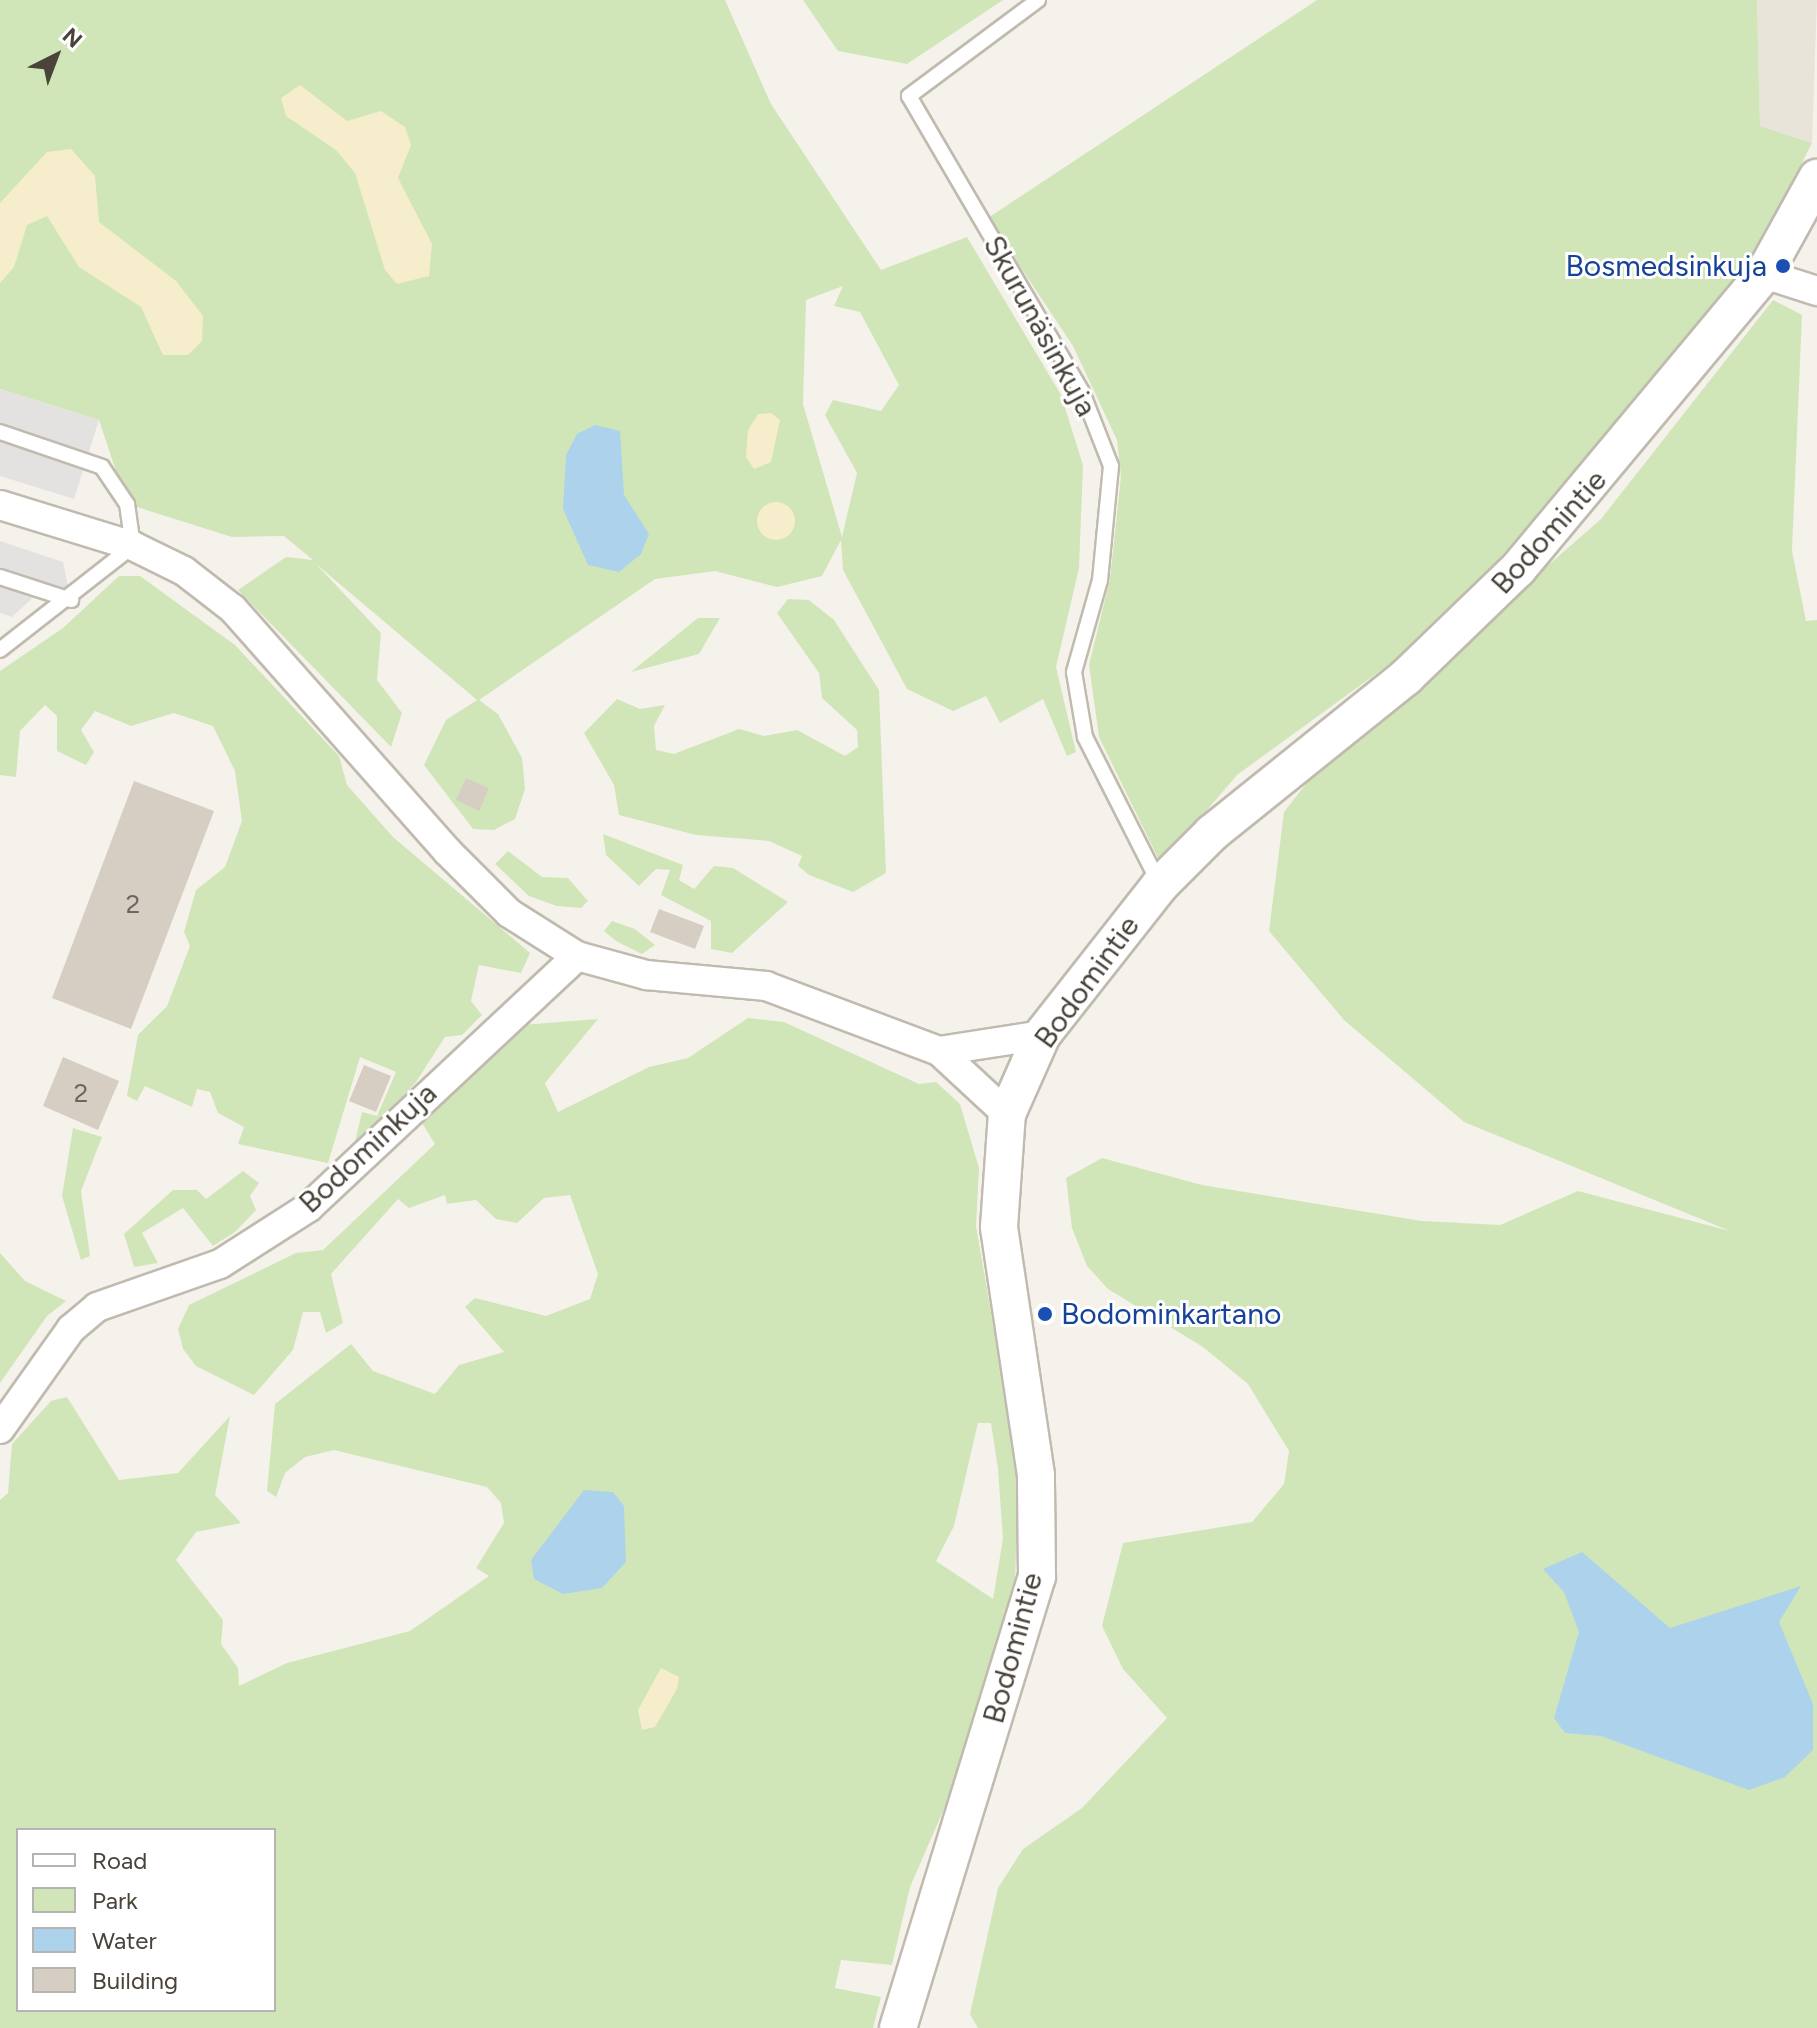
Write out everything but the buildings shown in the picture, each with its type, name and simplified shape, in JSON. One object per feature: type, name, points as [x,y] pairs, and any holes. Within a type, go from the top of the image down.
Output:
[{"type":"street","name":"Bodomintie","points":[[898,2028],[1037,1577],[1036,1475],[999,1227],[1007,1114],[1042,1035],[1160,885],[1482,606],[1671,393],[1764,274],[1817,178]]},
{"type":"street","points":[[1764,274],[1817,291]]},
{"type":"street","points":[[0,505],[133,546],[184,571],[233,609],[447,851],[509,913],[577,956],[646,975],[766,986],[939,1051],[1007,1114]]},
{"type":"street","name":"Bodominkuja","points":[[0,1429],[71,1329],[97,1307],[220,1264],[309,1207],[577,956]]},
{"type":"street","points":[[939,1051],[1042,1035]]},
{"type":"lane","name":"Skurunäsinkuja","points":[[1038,0],[909,96],[1082,392],[1111,466],[1100,580],[1074,672],[1085,737],[1160,885]]},
{"type":"lane","points":[[0,432],[102,467],[127,504],[133,546],[71,600],[0,650]]},
{"type":"lane","points":[[0,577],[71,600]]},
{"type":"shaded area","points":[[1757,0],[1817,0],[1812,143],[1760,126]]},
{"type":"shaded area","points":[[0,389],[99,420],[74,499],[0,476]]},
{"type":"shaded area","points":[[0,541],[63,562],[71,600],[41,590],[12,617],[0,613]]},
{"type":"green space","points":[[0,0],[725,0],[771,104],[881,270],[967,237],[1061,395],[1083,465],[1079,568],[1056,667],[1076,752],[1067,756],[1043,699],[1000,723],[986,696],[953,711],[907,689],[843,570],[841,540],[822,576],[777,587],[715,571],[655,579],[479,700],[498,714],[522,758],[525,789],[515,819],[494,830],[473,829],[424,765],[446,720],[477,700],[316,564],[381,633],[377,680],[402,713],[391,747],[238,590],[286,557],[313,560],[284,536],[232,537],[127,504],[99,420],[0,389]],"holes":[[[843,286],[834,306],[860,312],[899,385],[881,411],[833,400],[825,415],[857,473],[842,537],[803,404],[806,300]]]},
{"type":"green space","points":[[803,0],[1003,0],[907,64],[838,51]]},
{"type":"green space","points":[[1317,0],[1757,0],[1760,126],[1812,143],[1743,279],[1559,494],[1424,639],[1237,775],[1161,864],[1099,737],[1089,665],[1110,579],[1121,476],[1117,440],[1073,346],[988,218]]},
{"type":"green space","points":[[1773,300],[1802,315],[1792,551],[1806,621],[1817,620],[1817,2028],[978,2028],[970,2014],[998,1888],[1023,1849],[1082,1808],[1167,1718],[1123,1669],[1102,1626],[1123,1543],[1252,1522],[1284,1484],[1289,1451],[1248,1384],[1203,1347],[1108,1289],[1087,1266],[1072,1228],[1066,1178],[1102,1158],[1202,1185],[1422,1221],[1500,1225],[1578,1191],[1730,1231],[1464,1122],[1344,1020],[1269,931],[1284,812],[1325,760],[1601,519]]},
{"type":"green space","points":[[119,576],[140,576],[235,645],[339,756],[347,785],[393,837],[530,953],[521,973],[479,965],[471,1001],[482,1015],[462,1035],[445,1037],[416,1082],[353,1150],[362,1112],[377,1116],[396,1072],[360,1057],[328,1163],[238,1144],[244,1127],[218,1113],[210,1092],[197,1089],[192,1107],[145,1086],[137,1101],[127,1096],[138,1035],[167,1006],[190,946],[184,932],[196,890],[225,867],[242,821],[235,771],[213,726],[174,713],[131,726],[95,711],[81,730],[94,752],[86,765],[57,751],[57,716],[45,705],[20,731],[16,777],[0,775],[0,671],[63,628]]},
{"type":"green space","points":[[788,599],[809,600],[834,620],[879,690],[886,873],[853,892],[809,875],[798,866],[802,856],[769,841],[696,835],[619,815],[614,785],[584,733],[617,699],[640,709],[665,705],[654,726],[656,750],[674,754],[739,729],[764,736],[797,730],[845,756],[858,747],[857,730],[822,698],[819,673],[777,613]]},
{"type":"green space","points":[[698,618],[720,618],[699,654],[631,672]]},
{"type":"green space","points":[[603,834],[683,865],[679,880],[694,889],[714,866],[733,868],[788,902],[732,953],[711,949],[711,921],[661,895],[670,870],[656,869],[639,886],[606,855]]},
{"type":"green space","points":[[508,851],[542,877],[568,878],[588,901],[581,908],[557,906],[529,896],[495,864]]},
{"type":"green space","points":[[612,921],[635,929],[655,945],[642,954],[616,941],[604,931]]},
{"type":"green space","points":[[748,1018],[784,1022],[919,1084],[936,1082],[960,1104],[979,1168],[976,1226],[1018,1468],[1015,1590],[960,1772],[910,1887],[892,1965],[841,1960],[835,1988],[881,1997],[873,2028],[0,2028],[0,1500],[8,1493],[12,1444],[51,1401],[67,1397],[119,1480],[178,1473],[230,1416],[215,1495],[241,1523],[196,1532],[176,1560],[223,1620],[221,1644],[238,1668],[239,1686],[287,1663],[410,1631],[489,1576],[476,1568],[504,1523],[501,1503],[487,1487],[334,1450],[305,1457],[285,1473],[276,1497],[267,1491],[275,1404],[351,1344],[373,1371],[435,1394],[459,1365],[504,1352],[465,1307],[475,1298],[546,1316],[590,1299],[598,1274],[570,1195],[544,1198],[517,1223],[496,1219],[476,1200],[447,1204],[445,1195],[409,1208],[398,1199],[331,1274],[343,1323],[326,1333],[320,1312],[303,1312],[293,1350],[254,1395],[196,1366],[183,1349],[178,1329],[189,1305],[296,1253],[323,1250],[435,1144],[422,1123],[488,1050],[521,1025],[598,1019],[545,1083],[558,1112],[649,1067],[688,1058]],"holes":[[[978,1423],[991,1423],[1003,1539],[993,1599],[936,1561],[954,1526]]]},
{"type":"green space","points":[[73,1128],[102,1137],[81,1191],[90,1256],[81,1260],[62,1196]]},
{"type":"green space","points":[[243,1171],[259,1183],[250,1196],[256,1210],[235,1232],[213,1246],[183,1208],[142,1233],[158,1263],[134,1267],[124,1234],[173,1190],[197,1190],[206,1199]]},
{"type":"green space","points":[[0,1253],[25,1281],[66,1301],[47,1316],[0,1383]]},
{"type":"sand","points":[[300,85],[347,121],[381,111],[405,127],[411,145],[398,178],[432,244],[429,276],[397,284],[385,270],[355,173],[336,150],[286,116],[281,98]]},
{"type":"sand","points":[[71,149],[95,176],[99,222],[176,281],[203,316],[202,341],[188,355],[163,355],[141,307],[79,267],[47,216],[27,225],[14,267],[0,283],[0,203],[47,152]]},
{"type":"sand","points":[[771,413],[780,420],[771,462],[754,469],[746,457],[748,430],[758,414]]},
{"type":"sand","points":[[776,502],[790,507],[795,521],[790,535],[776,540],[762,535],[757,521],[762,507]]},
{"type":"sand","points":[[661,1668],[679,1677],[677,1689],[655,1727],[642,1730],[638,1710]]},
{"type":"water","points":[[595,425],[620,431],[624,495],[649,534],[641,554],[619,572],[588,565],[563,509],[566,455],[577,434]]},
{"type":"water","points":[[584,1490],[613,1492],[624,1506],[626,1562],[602,1588],[563,1594],[534,1579],[531,1560]]},
{"type":"water","points":[[1582,1552],[1670,1628],[1801,1586],[1779,1622],[1813,1704],[1813,1750],[1785,1777],[1749,1790],[1601,1736],[1565,1733],[1554,1718],[1579,1632],[1564,1592],[1543,1569]]},
{"type":"place","name":"Bosmedsinkuja","points":[[1783,266]]},
{"type":"place","name":"Bodominkartano","points":[[1045,1314]]}]
